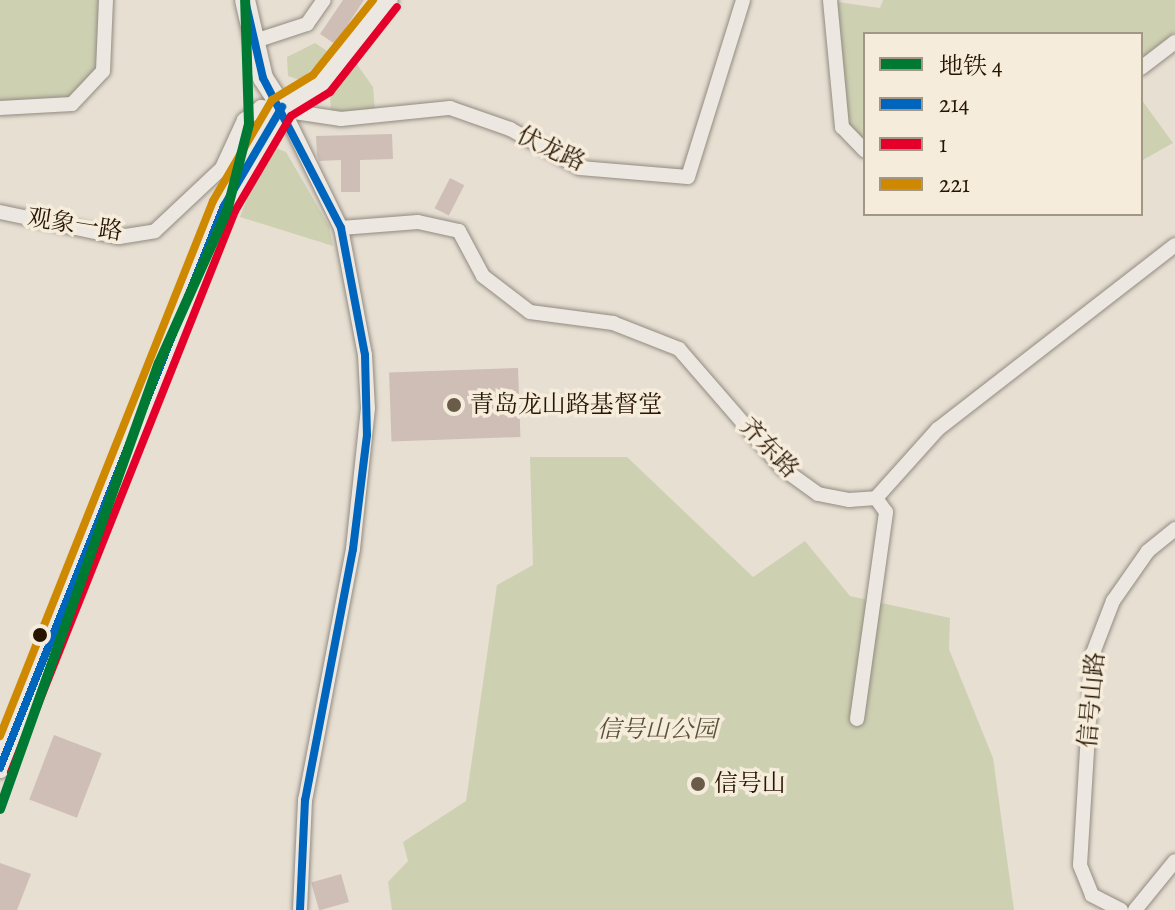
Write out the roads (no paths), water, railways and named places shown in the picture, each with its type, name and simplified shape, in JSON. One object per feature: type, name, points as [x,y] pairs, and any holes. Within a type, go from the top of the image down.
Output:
[{"type":"main road","points":[[245,0],[263,78],[282,107]]},
{"type":"main road","points":[[0,768],[224,206],[282,107],[321,84],[388,0]]},
{"type":"street","points":[[0,108],[72,104],[103,71],[106,0]]},
{"type":"street","points":[[255,41],[307,24],[324,0]]},
{"type":"street","name":"伏龙路","points":[[282,107],[341,119],[450,108],[510,129],[580,168],[688,177],[743,0]]},
{"type":"street","points":[[830,0],[842,127],[863,149]]},
{"type":"street","points":[[1143,66],[1175,42]]},
{"type":"street","name":"观象一路","points":[[0,212],[119,237],[155,231],[222,168],[244,120],[261,107],[282,107]]},
{"type":"street","points":[[282,107],[341,228],[365,355],[367,435],[353,549],[305,800],[300,910]]},
{"type":"street","name":"齐东路","points":[[341,228],[418,222],[459,231],[483,276],[530,312],[613,323],[679,349],[782,468],[818,494],[876,498]]},
{"type":"street","points":[[857,719],[886,512],[876,498],[938,429],[1175,245]]},
{"type":"street","name":"信号山路","points":[[1121,910],[1092,895],[1080,865],[1093,653],[1113,601],[1148,551],[1175,529]]},
{"type":"street","points":[[1135,910],[1175,861]]},
{"type":"metro line","name":"4","points":[[0,809],[159,363],[227,211],[249,124],[245,0]]},
{"type":"place","name":"青岛龙山路基督堂","points":[[454,405]]},
{"type":"place","name":"信号山","points":[[698,784]]},
{"type":"park label","name":"信号山公园","points":[[657,730]]}]
